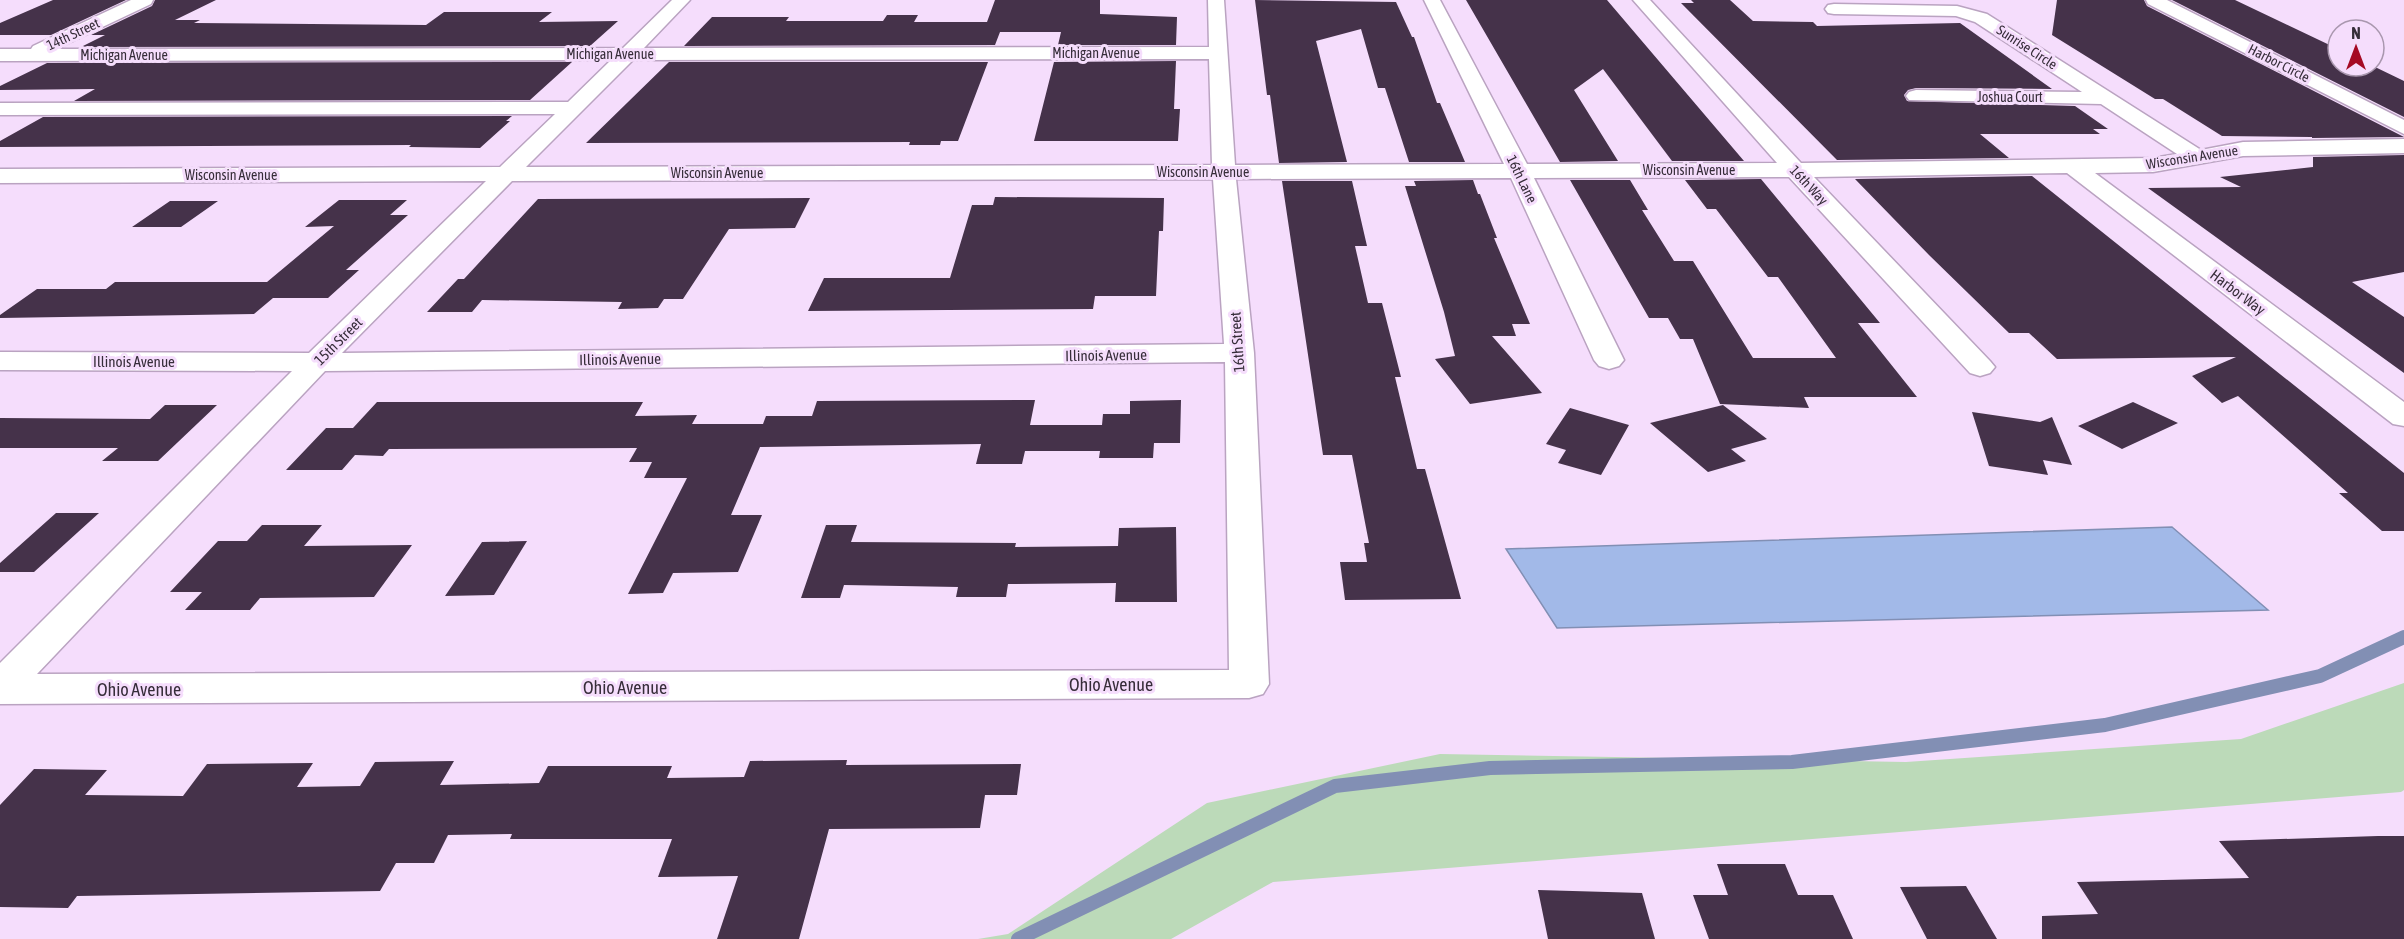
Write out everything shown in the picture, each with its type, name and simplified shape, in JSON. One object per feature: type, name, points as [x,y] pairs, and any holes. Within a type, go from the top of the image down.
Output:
[{"type":"street","name":"14th Street","points":[[0,69],[145,0]]},
{"type":"street","name":"15th Street","points":[[0,689],[317,362],[682,0]]},
{"type":"street","name":"16th Street","points":[[1216,0],[1224,171],[1239,353],[1249,684]]},
{"type":"street","name":"16th Lane","points":[[1432,0],[1519,171],[1609,360]]},
{"type":"street","name":"16th Way","points":[[1641,0],[1795,170],[1980,367]]},
{"type":"street","name":"Harbor Circle","points":[[2154,0],[2404,128]]},
{"type":"street","name":"Sunrise Circle","points":[[1834,9],[1957,11],[1981,18],[2197,157]]},
{"type":"street","name":"Michigan Avenue","points":[[0,55],[1220,53]]},
{"type":"street","name":"Joshua Court","points":[[1916,96],[2104,98]]},
{"type":"street","points":[[0,109],[574,108]]},
{"type":"street","name":"Wisconsin Avenue","points":[[0,176],[1795,170],[2153,165],[2243,149],[2404,146]]},
{"type":"street","name":"Harbor Way","points":[[2073,166],[2404,417]]},
{"type":"street","name":"Illinois Avenue","points":[[0,361],[317,362],[1239,353]]},
{"type":"street","name":"Ohio Avenue","points":[[0,689],[1249,684]]},
{"type":"green space","points":[[2404,683],[2404,790],[2401,792],[1273,882],[1171,939],[978,939],[1008,934],[1207,803],[1440,754],[1906,762],[2241,739]]},
{"type":"water","points":[[2172,527],[2268,610],[1557,628],[1506,549]]},
{"type":"building","points":[[53,0],[126,0],[51,35],[0,35],[0,23]]},
{"type":"building","points":[[155,0],[216,0],[175,20],[200,20],[194,23],[426,25],[444,12],[552,12],[539,22],[618,21],[590,46],[81,47],[105,35],[91,35],[152,6]]},
{"type":"building","points":[[995,0],[1100,0],[1100,14],[1177,17],[1176,45],[1058,45],[1061,32],[1000,32],[995,45],[684,46],[712,17],[789,17],[786,21],[883,21],[887,15],[918,15],[914,22],[987,22]]},
{"type":"building","points":[[1255,0],[1396,2],[1414,37],[1437,103],[1440,103],[1465,162],[1409,162],[1385,88],[1378,88],[1361,29],[1316,41],[1347,162],[1279,163],[1270,95],[1267,95]]},
{"type":"building","points":[[1466,0],[1607,0],[1744,161],[1672,161],[1603,69],[1574,90],[1618,161],[1560,162]]},
{"type":"building","points":[[1691,0],[1730,0],[1753,21],[1813,22],[1817,26],[1960,23],[2052,89],[1916,88],[1908,90],[1904,95],[1907,101],[2075,106],[2108,129],[2093,129],[2100,134],[1980,134],[2009,158],[1837,160],[1681,3],[1694,3]]},
{"type":"building","points":[[2057,0],[2144,0],[2147,6],[2404,137],[2222,136],[2163,99],[2155,99],[2052,35]]},
{"type":"building","points":[[2172,0],[2235,0],[2326,43],[2326,78]]},
{"type":"building","points":[[1176,61],[1174,109],[1180,109],[1178,141],[1034,141],[1054,62]]},
{"type":"building","points":[[572,62],[530,100],[74,101],[95,89],[0,90],[0,86],[47,63]]},
{"type":"building","points":[[669,62],[988,62],[958,141],[941,141],[940,145],[909,145],[910,142],[586,143]]},
{"type":"building","points":[[2386,72],[2404,81],[2404,117],[2327,78],[2386,78]]},
{"type":"building","points":[[512,116],[506,121],[510,121],[480,148],[409,147],[411,145],[0,147],[0,141],[43,117]]},
{"type":"building","points":[[2404,155],[2404,272],[2352,282],[2404,317],[2404,373],[2148,188],[2241,187],[2220,177],[2313,167],[2313,157]]},
{"type":"building","points":[[2032,176],[2404,473],[2404,531],[2382,531],[2339,493],[2348,493],[2238,396],[2222,403],[2192,376],[2236,357],[2057,359],[2029,333],[2009,333],[1855,179]]},
{"type":"building","points":[[1761,179],[1880,323],[1858,323],[1917,397],[1804,397],[1809,408],[1720,404],[1693,339],[1680,339],[1668,318],[1649,318],[1570,180],[1630,180],[1648,210],[1642,210],[1674,261],[1693,261],[1753,358],[1836,358],[1778,277],[1768,277],[1716,209],[1707,209],[1685,180]]},
{"type":"building","points":[[1473,180],[1497,238],[1494,238],[1530,324],[1512,324],[1516,336],[1492,336],[1542,393],[1470,404],[1435,359],[1455,356],[1444,312],[1405,186],[1416,186],[1414,181]]},
{"type":"building","points":[[1282,181],[1352,181],[1367,246],[1355,246],[1368,303],[1382,303],[1401,377],[1395,377],[1417,469],[1425,469],[1461,599],[1345,600],[1340,562],[1367,562],[1364,543],[1369,543],[1352,455],[1323,455]]},
{"type":"building","points":[[995,197],[1164,198],[1163,231],[1159,231],[1156,296],[1095,296],[1093,309],[808,311],[824,278],[950,278],[972,205],[993,205]]},
{"type":"building","points":[[810,198],[795,228],[729,229],[683,299],[664,299],[658,308],[618,309],[622,302],[482,300],[472,312],[427,312],[458,279],[464,279],[538,199]]},
{"type":"building","points":[[339,200],[407,200],[390,215],[408,215],[346,270],[359,270],[328,298],[273,298],[254,314],[0,318],[0,315],[37,289],[106,289],[115,282],[267,282],[334,226],[305,227]]},
{"type":"building","points":[[170,201],[218,201],[181,227],[132,227]]},
{"type":"building","points":[[1035,400],[1030,425],[1102,425],[1103,414],[1130,414],[1130,401],[1181,400],[1180,443],[1154,443],[1153,458],[1099,458],[1100,451],[1025,451],[1022,464],[976,464],[981,444],[760,447],[731,515],[762,515],[738,572],[673,573],[663,593],[628,594],[687,478],[644,478],[652,462],[629,462],[637,448],[389,449],[383,456],[355,455],[342,470],[286,470],[326,428],[353,428],[377,402],[643,402],[635,416],[697,415],[692,424],[763,424],[766,416],[812,416],[817,401]]},
{"type":"building","points":[[2133,402],[2178,423],[2122,449],[2078,426]]},
{"type":"building","points":[[165,405],[217,405],[158,461],[102,461],[118,448],[0,448],[0,418],[150,419]]},
{"type":"building","points":[[1723,405],[1767,439],[1731,449],[1746,461],[1708,472],[1650,423]]},
{"type":"building","points":[[1570,408],[1629,425],[1601,475],[1558,463],[1566,450],[1546,444]]},
{"type":"building","points":[[1972,412],[2040,422],[2052,417],[2072,465],[2043,460],[2048,475],[1989,466]]},
{"type":"building","points":[[56,513],[99,513],[34,572],[0,572],[0,563]]},
{"type":"building","points":[[262,525],[322,525],[304,546],[412,545],[374,597],[260,598],[250,610],[185,610],[202,592],[170,592],[218,541],[247,541]]},
{"type":"building","points":[[826,525],[857,525],[851,542],[1016,543],[1015,547],[1118,546],[1119,528],[1176,527],[1177,602],[1115,602],[1116,583],[1008,584],[1006,597],[956,597],[958,587],[844,585],[840,598],[801,598]]},
{"type":"building","points":[[527,541],[494,595],[445,596],[482,542]]},
{"type":"building","points":[[847,760],[846,765],[1021,764],[1017,795],[985,795],[980,828],[829,829],[799,939],[717,939],[738,876],[658,877],[672,839],[510,839],[512,834],[448,835],[434,863],[396,863],[380,891],[77,896],[68,908],[0,907],[0,805],[34,769],[107,770],[85,795],[183,796],[207,764],[313,763],[297,787],[360,786],[375,762],[454,761],[440,785],[539,783],[548,766],[672,766],[667,778],[744,777],[750,761]]},
{"type":"building","points":[[2404,836],[2404,939],[2042,939],[2042,916],[2098,914],[2077,882],[2249,878],[2219,841]]},
{"type":"building","points":[[1717,864],[1785,864],[1798,895],[1833,895],[1853,939],[1709,939],[1693,895],[1728,895]]},
{"type":"building","points":[[1966,886],[1997,939],[1927,939],[1900,887]]},
{"type":"building","points":[[1538,890],[1642,893],[1655,939],[1548,939]]},
{"type":"waterway","points":[[1018,939],[1335,786],[1490,768],[1792,762],[2105,725],[2320,676],[2404,637]]}]
